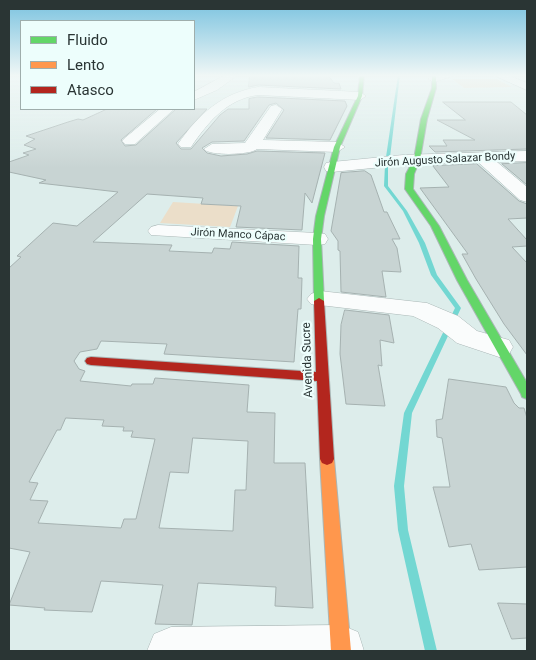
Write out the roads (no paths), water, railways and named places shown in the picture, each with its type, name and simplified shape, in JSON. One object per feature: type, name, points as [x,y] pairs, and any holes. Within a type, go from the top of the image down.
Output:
[{"type":"street","name":"Avenida Sucre","points":[[341,650],[321,376],[318,239],[320,216],[337,147],[356,106]]},
{"type":"street","points":[[428,106],[417,159],[410,174],[409,189],[444,240],[462,280],[527,394]]},
{"type":"street","points":[[186,144],[203,120],[219,107],[281,110],[250,148],[212,149]]},
{"type":"street","points":[[130,141],[167,110]]},
{"type":"street","points":[[334,112],[353,113]]},
{"type":"street","points":[[254,144],[337,147]]},
{"type":"street","name":"Jirón Augusto Salazar Bondy","points":[[332,167],[417,159],[527,156]]},
{"type":"street","points":[[483,158],[527,196]]},
{"type":"street","name":"Jirón Manco Cápac","points":[[158,231],[318,239]]},
{"type":"street","points":[[320,299],[410,308],[456,328],[467,337],[499,347]]},
{"type":"street","points":[[91,361],[321,376]]},
{"type":"street","points":[[171,651],[341,650]]},
{"type":"waterway","points":[[388,157],[395,106]]},
{"type":"waterway","points":[[386,166],[386,186],[405,211],[422,243],[434,275],[458,308],[408,413],[399,486],[403,530],[431,651]]}]
